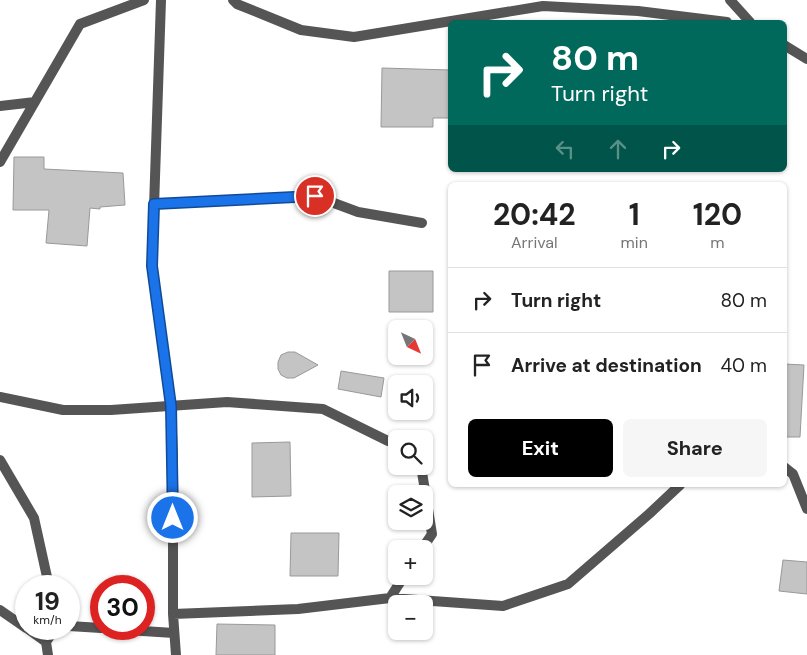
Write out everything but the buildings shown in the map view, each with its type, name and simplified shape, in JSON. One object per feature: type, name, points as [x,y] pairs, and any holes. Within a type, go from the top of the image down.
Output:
[{"type":"street","points":[[0,162],[80,24],[144,0]]},
{"type":"street","points":[[161,0],[152,266],[171,406],[173,614],[176,655]]},
{"type":"street","points":[[233,0],[237,4],[301,30],[354,37],[448,22]]},
{"type":"street","points":[[730,0],[748,20]]},
{"type":"street","points":[[458,20],[543,6],[638,11],[710,20]]},
{"type":"street","points":[[787,47],[807,59]]},
{"type":"street","points":[[0,106],[35,102]]},
{"type":"street","points":[[154,204],[315,196],[358,212],[422,223]]},
{"type":"street","points":[[0,397],[63,410],[111,410],[227,402],[323,409],[388,441]]},
{"type":"street","points":[[0,460],[34,518],[47,575]]},
{"type":"street","points":[[787,469],[793,474],[807,509]]},
{"type":"street","points":[[422,475],[432,534],[428,540]]},
{"type":"street","points":[[433,601],[504,606],[568,584],[678,487]]},
{"type":"street","points":[[173,614],[298,609],[388,598]]},
{"type":"street","points":[[0,610],[15,620]]},
{"type":"street","points":[[155,631],[174,632]]},
{"type":"street","points":[[43,640],[46,642],[48,655]]},
{"type":"route","points":[[173,518],[171,406],[152,266],[154,204],[315,196]]}]
